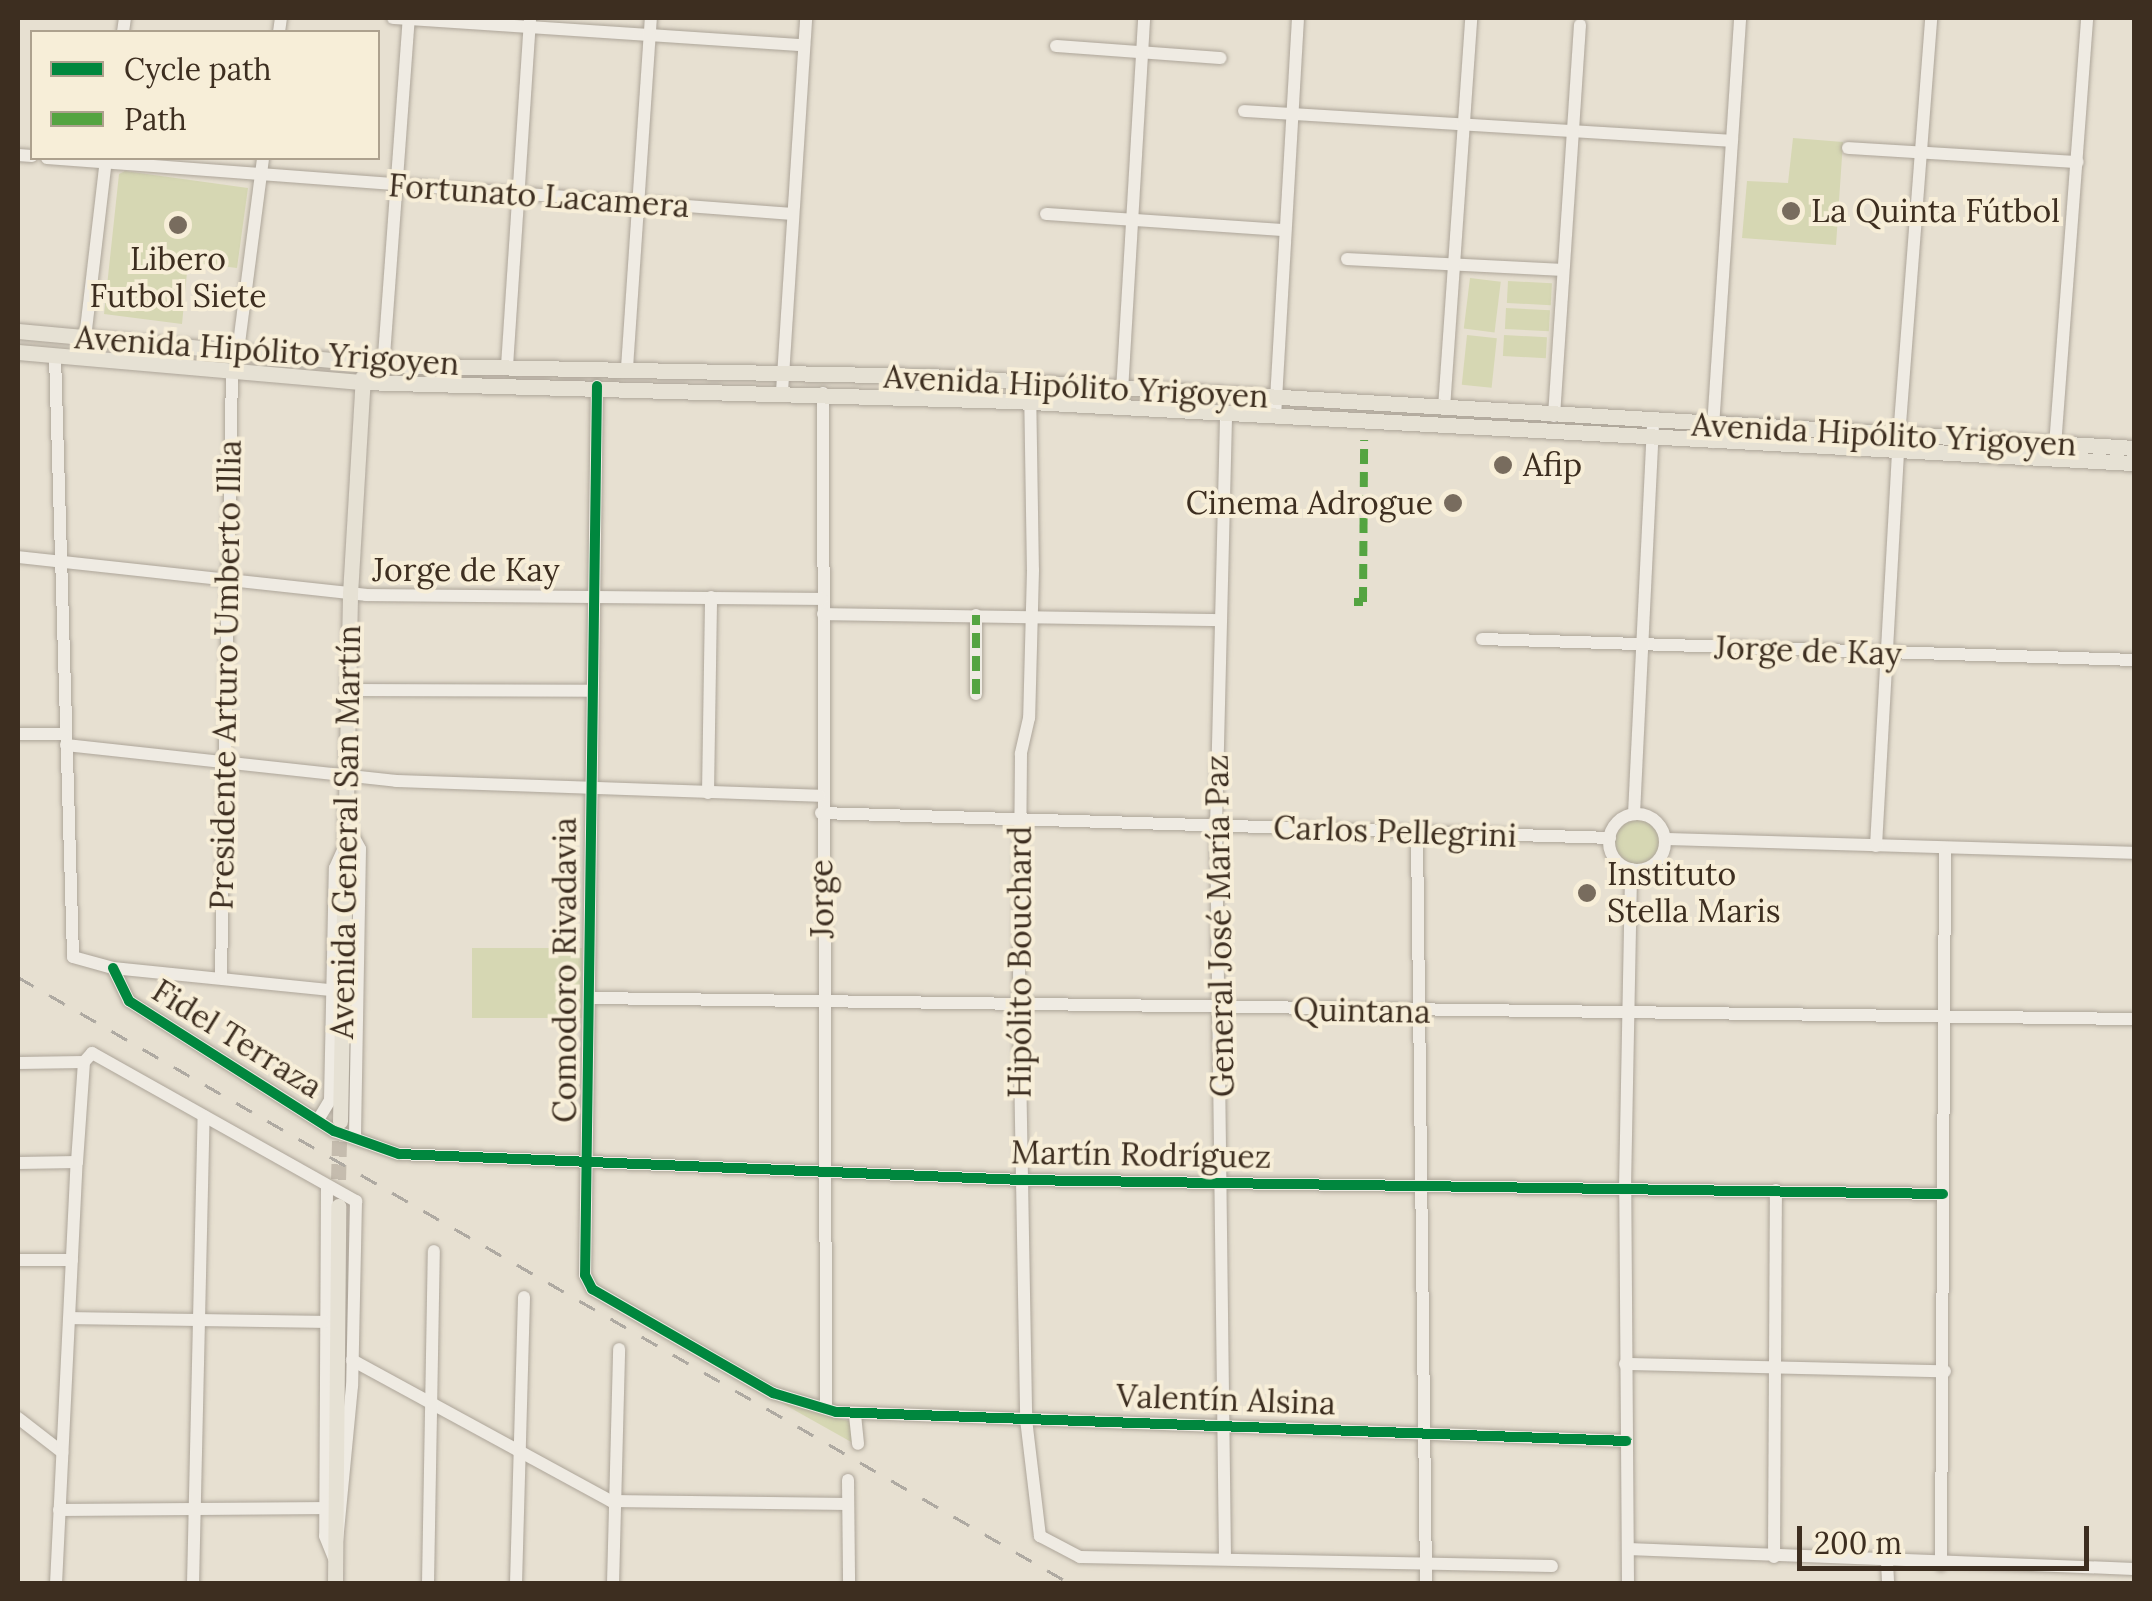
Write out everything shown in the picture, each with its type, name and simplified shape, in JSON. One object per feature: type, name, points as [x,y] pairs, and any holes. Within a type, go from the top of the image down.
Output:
[{"type":"main road","name":"Avenida Hipólito Yrigoyen","points":[[18,332],[367,364],[626,368],[1030,384],[1554,416],[1653,430]]},
{"type":"main road","name":"Avenida Hipólito Yrigoyen","points":[[18,352],[362,382],[782,392],[1275,417],[1653,430],[2134,463]]},
{"type":"main road","name":"Avenida General San Martín","points":[[346,1131],[350,594],[362,382],[367,364]]},
{"type":"main road","name":"Avenida Hipólito Yrigoyen","points":[[1898,445],[2134,448]]},
{"type":"main road","points":[[334,1584],[330,1508],[340,1200]]},
{"type":"street","points":[[393,18],[530,22],[804,45]]},
{"type":"street","points":[[382,383],[409,18]]},
{"type":"street","points":[[626,368],[651,18]]},
{"type":"street","points":[[782,392],[806,18]]},
{"type":"street","points":[[1122,408],[1144,18]]},
{"type":"street","points":[[1275,417],[1298,18]]},
{"type":"street","points":[[1444,408],[1471,18]]},
{"type":"street","points":[[1712,434],[1740,18]]},
{"type":"street","points":[[1876,846],[1898,445],[1930,18]]},
{"type":"street","points":[[2055,446],[2088,18]]},
{"type":"street","points":[[507,366],[530,22]]},
{"type":"street","points":[[1554,416],[1580,25]]},
{"type":"street","points":[[1056,46],[1221,58]]},
{"type":"street","points":[[1244,111],[1732,142]]},
{"type":"street","points":[[1848,148],[2078,162]]},
{"type":"street","points":[[85,338],[106,160]]},
{"type":"street","name":"Fortunato Lacamera","points":[[106,160],[397,188],[792,214]]},
{"type":"street","points":[[238,351],[262,160]]},
{"type":"street","points":[[1046,214],[1283,230]]},
{"type":"street","points":[[1347,259],[1563,270]]},
{"type":"street","points":[[55,356],[73,958],[114,972],[221,977],[331,990]]},
{"type":"street","name":"Presidente Arturo Umberto Illia","points":[[221,977],[232,372]]},
{"type":"street","name":"Hipólito Bouchard","points":[[1030,384],[1030,616],[1019,818],[1019,1007],[1026,1419],[1044,1540],[1080,1557],[1225,1559]]},
{"type":"street","name":"Comodoro Rivadavia","points":[[596,386],[585,1275],[592,1290],[772,1393],[826,1405]]},
{"type":"street","name":"Jorge","points":[[823,394],[820,812],[826,1405]]},
{"type":"street","name":"General José María Paz","points":[[1225,1559],[1216,828],[1226,414]]},
{"type":"street","points":[[1634,814],[1653,430]]},
{"type":"street","name":"Jorge de Kay","points":[[18,557],[350,594],[710,596],[976,615],[1221,620]]},
{"type":"street","points":[[708,793],[710,596]]},
{"type":"street","points":[[976,615],[976,694]]},
{"type":"street","name":"Jorge de Kay","points":[[1482,639],[2134,660]]},
{"type":"street","points":[[350,690],[591,691]]},
{"type":"street","points":[[18,734],[348,778],[820,796]]},
{"type":"street","name":"Carlos Pellegrini","points":[[820,812],[1610,838]]},
{"type":"street","points":[[1631,870],[1612,854],[1610,838],[1618,822],[1634,814],[1651,817],[1665,838]]},
{"type":"street","points":[[318,1120],[330,1100],[335,868],[348,834],[360,848],[346,1131]]},
{"type":"street","points":[[1417,834],[1418,1185],[1426,1584]]},
{"type":"street","points":[[1665,838],[1945,851],[2134,853]]},
{"type":"street","points":[[1631,870],[1653,865],[1665,838]]},
{"type":"street","points":[[1941,1565],[1945,851]]},
{"type":"street","points":[[1628,1584],[1625,1188],[1631,870]]},
{"type":"street","name":"Fidel Terraza","points":[[114,972],[129,1001],[318,1120],[346,1131]]},
{"type":"street","name":"Quintana","points":[[590,998],[1019,1007],[2134,1019]]},
{"type":"street","points":[[56,1584],[78,1162],[90,1058]]},
{"type":"street","points":[[18,1063],[90,1058],[204,1116],[327,1187],[340,1200],[356,1201],[344,1521],[335,1554]]},
{"type":"street","points":[[193,1584],[204,1116]]},
{"type":"street","name":"Martín Rodríguez","points":[[346,1131],[399,1154],[1022,1180],[1943,1194]]},
{"type":"street","points":[[18,1163],[78,1162]]},
{"type":"street","points":[[59,1510],[330,1508],[324,1322],[327,1187]]},
{"type":"street","points":[[1774,1557],[1776,1190]]},
{"type":"street","points":[[428,1584],[434,1252]]},
{"type":"street","points":[[18,1260],[72,1260]]},
{"type":"street","points":[[516,1584],[524,1297]]},
{"type":"street","points":[[72,1318],[324,1322]]},
{"type":"street","points":[[613,1584],[620,1349]]},
{"type":"street","points":[[352,1360],[615,1501],[848,1504]]},
{"type":"street","points":[[1625,1364],[1945,1371]]},
{"type":"street","name":"Valentín Alsina","points":[[826,1405],[856,1414],[1626,1440]]},
{"type":"street","points":[[856,1414],[858,1444]]},
{"type":"street","points":[[18,1418],[62,1452]]},
{"type":"street","points":[[848,1480],[849,1584]]},
{"type":"street","points":[[1628,1550],[1941,1565],[2134,1569]]},
{"type":"street","points":[[1225,1559],[1552,1566]]},
{"type":"street","points":[[1888,1562],[1888,1584]]},
{"type":"green space","name":"La Quinta Fútbol","points":[[1793,138],[1843,142],[1836,245],[1742,238],[1747,181],[1788,183]]},
{"type":"green space","name":"Libero Futbol Siete","points":[[125,171],[248,188],[237,268],[188,262],[182,324],[104,314],[119,174]]},
{"type":"green space","points":[[1470,278],[1501,282],[1495,332],[1464,329]]},
{"type":"green space","points":[[1508,281],[1552,283],[1551,305],[1507,303]]},
{"type":"green space","points":[[1506,308],[1550,310],[1549,331],[1505,329]]},
{"type":"green space","points":[[1467,335],[1497,338],[1492,388],[1462,385]]},
{"type":"green space","points":[[1504,335],[1547,337],[1546,358],[1503,356]]},
{"type":"green space","points":[[1638,820],[1654,827],[1661,843],[1654,859],[1638,866],[1622,859],[1615,843],[1622,827]]},
{"type":"green space","points":[[472,948],[582,948],[582,1018],[472,1018]]},
{"type":"green space","points":[[780,1402],[849,1421],[853,1443]]},
{"type":"tunnel","points":[[338,1202],[340,1121]]},
{"type":"railway","points":[[18,977],[1071,1584]]},
{"type":"marked path","points":[[1354,602],[1363,602],[1364,440]]},
{"type":"marked path","points":[[976,615],[976,694]]},
{"type":"cycle path","points":[[597,386],[585,1275],[592,1289],[773,1393],[836,1412],[1626,1441]]},
{"type":"cycle path","points":[[113,968],[129,1001],[334,1131],[399,1154],[1022,1180],[1943,1194]]},
{"type":"place","name":"La Quinta Fútbol","points":[[1791,211]]},
{"type":"place","name":"Libero Futbol Siete","points":[[178,225]]},
{"type":"place","name":"Afip","points":[[1503,465]]},
{"type":"place","name":"Cinema Adrogue","points":[[1453,503]]},
{"type":"place","name":"Instituto Stella Maris","points":[[1587,893]]}]
